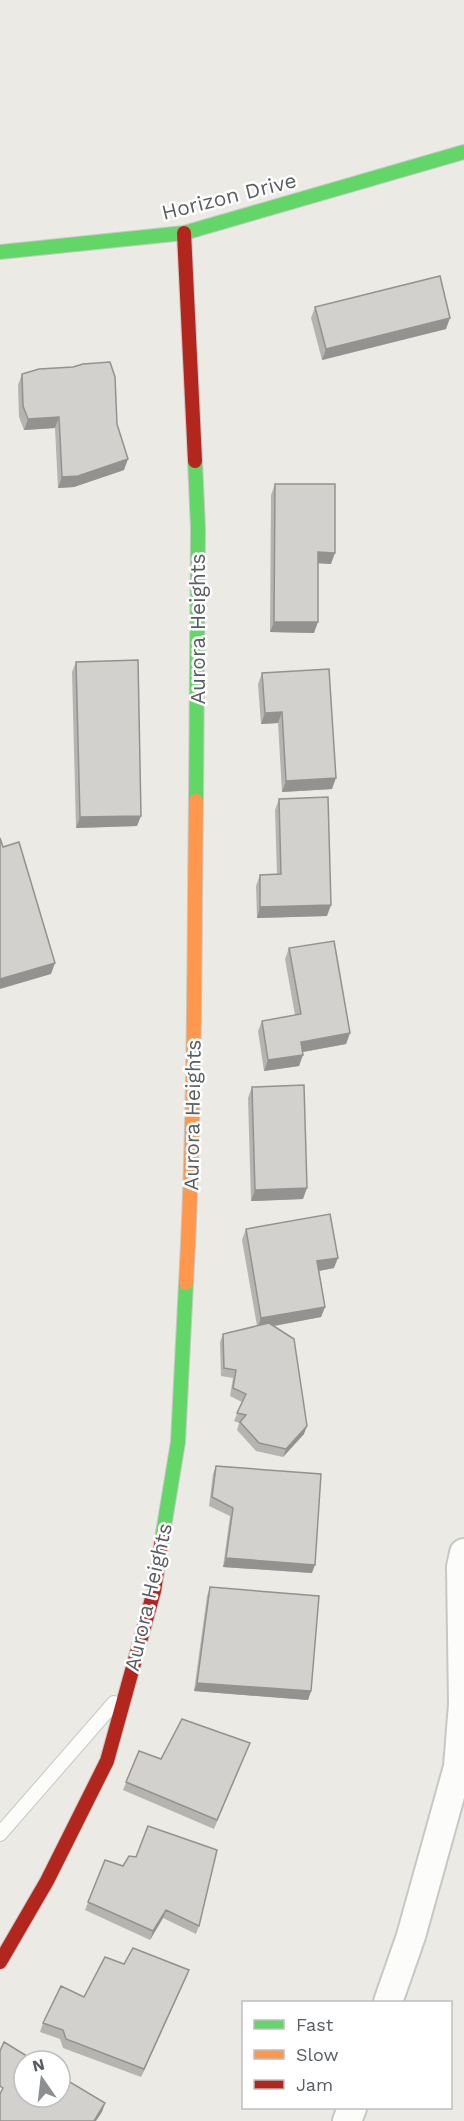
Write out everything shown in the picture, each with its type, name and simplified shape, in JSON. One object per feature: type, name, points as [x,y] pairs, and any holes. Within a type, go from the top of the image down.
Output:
[{"type":"street","name":"Horizon Drive","points":[[0,252],[184,233],[464,152]]},
{"type":"street","name":"Aurora Heights","points":[[0,1962],[47,1881],[107,1761],[154,1591],[178,1442],[190,1212],[195,946],[198,528],[184,233]]},
{"type":"street","points":[[388,2001],[411,1936],[458,1767],[463,1704],[461,1567],[464,1553]]},
{"type":"lane","points":[[0,1834],[127,1688]]},
{"type":"building","points":[[440,276],[450,318],[326,349],[315,307]]},
{"type":"building","points":[[110,362],[115,377],[117,424],[128,459],[78,476],[62,477],[59,417],[28,419],[23,406],[22,374],[39,369]]},
{"type":"building","points":[[275,484],[335,484],[335,553],[318,552],[318,622],[274,622]]},
{"type":"building","points":[[138,660],[141,816],[80,817],[76,662]]},
{"type":"building","points":[[329,669],[336,778],[286,781],[282,712],[265,713],[262,673]]},
{"type":"building","points":[[328,797],[331,905],[260,907],[260,875],[281,874],[279,799]]},
{"type":"building","points":[[0,838],[3,847],[19,842],[55,963],[0,979]]},
{"type":"building","points":[[334,941],[350,1033],[301,1042],[303,1055],[268,1060],[262,1021],[301,1014],[289,948]]},
{"type":"building","points":[[304,1085],[307,1188],[255,1190],[252,1087]]},
{"type":"building","points":[[330,1214],[338,1258],[317,1261],[325,1307],[261,1318],[246,1229]]},
{"type":"building","points":[[269,1323],[294,1339],[307,1426],[286,1449],[259,1443],[240,1422],[246,1415],[237,1413],[246,1394],[233,1388],[236,1370],[224,1368],[223,1334]]},
{"type":"building","points":[[216,1466],[321,1474],[315,1565],[226,1558],[233,1508],[212,1497]]},
{"type":"building","points":[[210,1587],[319,1596],[311,1691],[197,1683]]},
{"type":"building","points":[[182,1719],[250,1743],[217,1820],[126,1782],[139,1751],[161,1759]]},
{"type":"building","points":[[148,1826],[217,1850],[199,1926],[166,1910],[153,1931],[88,1902],[105,1860],[123,1866],[129,1856],[136,1857]]},
{"type":"building","points":[[133,1948],[189,1970],[144,2069],[66,2039],[63,2030],[43,2023],[61,1986],[84,1997],[105,1957],[124,1964]]},
{"type":"building","points":[[4,2042],[15,2049],[12,2049],[12,2109],[72,2109],[72,2083],[105,2103],[94,2121],[0,2121],[0,2094],[3,2088],[0,2086],[0,2051]]},
{"type":"traffic: fast","points":[[0,252],[184,233],[464,152]]},
{"type":"traffic: fast","points":[[195,461],[198,528],[196,801]]},
{"type":"traffic: fast","points":[[162,1539],[178,1442],[186,1283]]},
{"type":"traffic: slow","points":[[186,1283],[193,1102],[196,801]]},
{"type":"traffic: jam","points":[[184,233],[195,461]]},
{"type":"traffic: jam","points":[[0,1962],[47,1881],[107,1761],[154,1591],[162,1539]]}]
